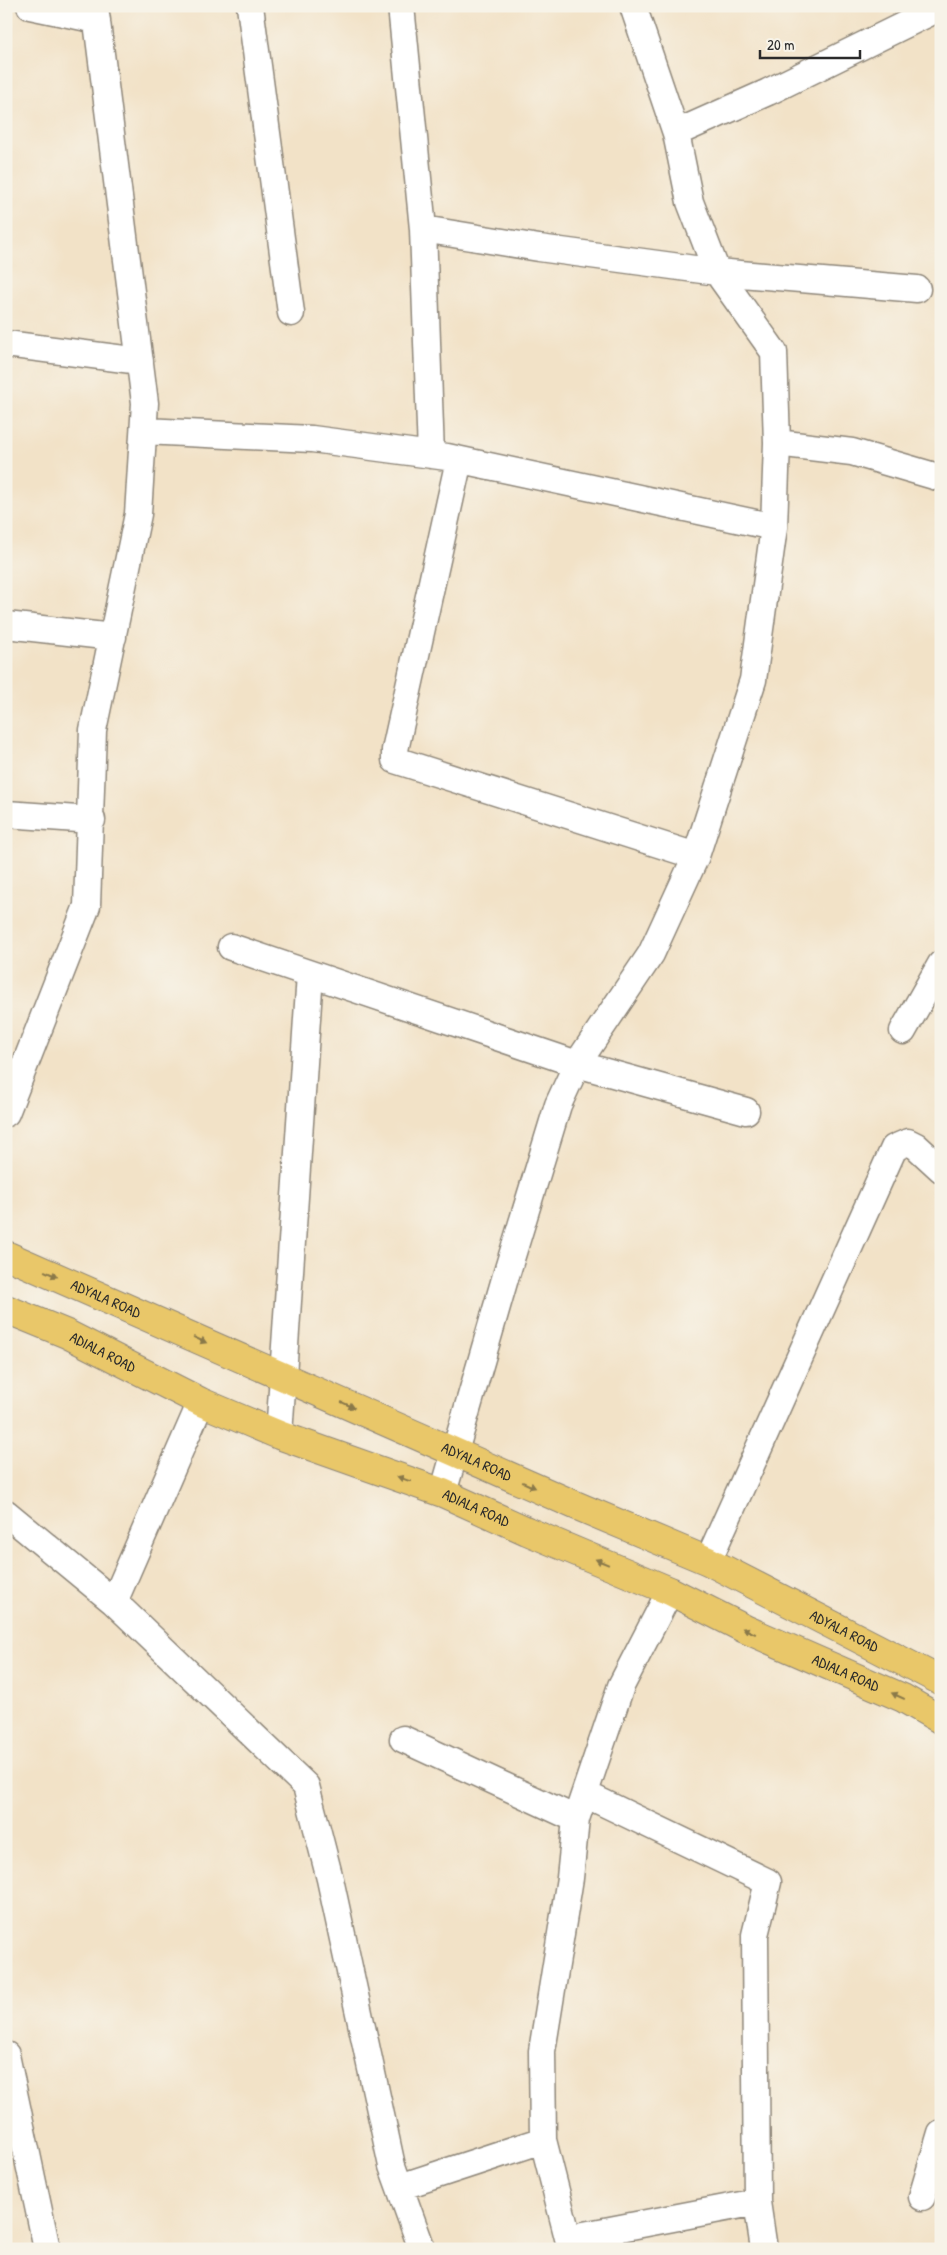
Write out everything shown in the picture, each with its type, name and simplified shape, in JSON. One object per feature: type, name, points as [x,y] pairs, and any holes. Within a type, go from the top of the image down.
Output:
[{"type":"main road","name":"ADYALA ROAD","points":[[6,1255],[708,1561],[941,1681]]},
{"type":"main road","name":"ADIALA ROAD","points":[[6,1309],[67,1334],[201,1402],[280,1435],[443,1493],[527,1531],[670,1591],[745,1630],[903,1698],[941,1720]]},
{"type":"street","points":[[6,1113],[87,906],[92,820],[94,730],[138,514],[145,403],[96,13],[30,6]]},
{"type":"street","points":[[250,6],[291,313]]},
{"type":"street","points":[[400,6],[423,229],[431,455]]},
{"type":"street","points":[[443,1493],[558,1105],[577,1064],[652,954],[696,856],[753,680],[774,527],[777,443],[774,352],[717,272],[690,202],[676,133],[633,6]]},
{"type":"street","points":[[676,133],[768,92],[941,7]]},
{"type":"street","points":[[423,229],[717,272],[917,289]]},
{"type":"street","points":[[6,344],[140,361]]},
{"type":"street","points":[[144,431],[312,439],[431,455],[774,527]]},
{"type":"street","points":[[777,443],[852,452],[941,478]]},
{"type":"street","points":[[459,460],[395,750],[395,760],[696,856]]},
{"type":"street","points":[[6,625],[113,637]]},
{"type":"street","points":[[6,814],[92,820]]},
{"type":"street","points":[[231,947],[577,1064],[746,1111]]},
{"type":"street","points":[[903,1031],[941,964]]},
{"type":"street","points":[[280,1435],[310,974]]},
{"type":"street","points":[[708,1561],[894,1148],[908,1142],[916,1146],[941,1169]]},
{"type":"street","points":[[114,1602],[201,1402]]},
{"type":"street","points":[[6,1513],[114,1602],[306,1786],[330,1879],[392,2166],[422,2249]]},
{"type":"street","points":[[670,1591],[621,1686],[576,1819],[570,1878],[542,2051],[543,2140],[569,2243],[757,2202]]},
{"type":"street","points":[[403,1739],[576,1819]]},
{"type":"street","points":[[585,1794],[768,1882],[755,1935],[757,2202],[764,2249]]},
{"type":"street","points":[[6,2055],[10,2095],[47,2249]]},
{"type":"street","points":[[922,2197],[941,2133]]},
{"type":"street","points":[[400,2187],[543,2140]]}]
